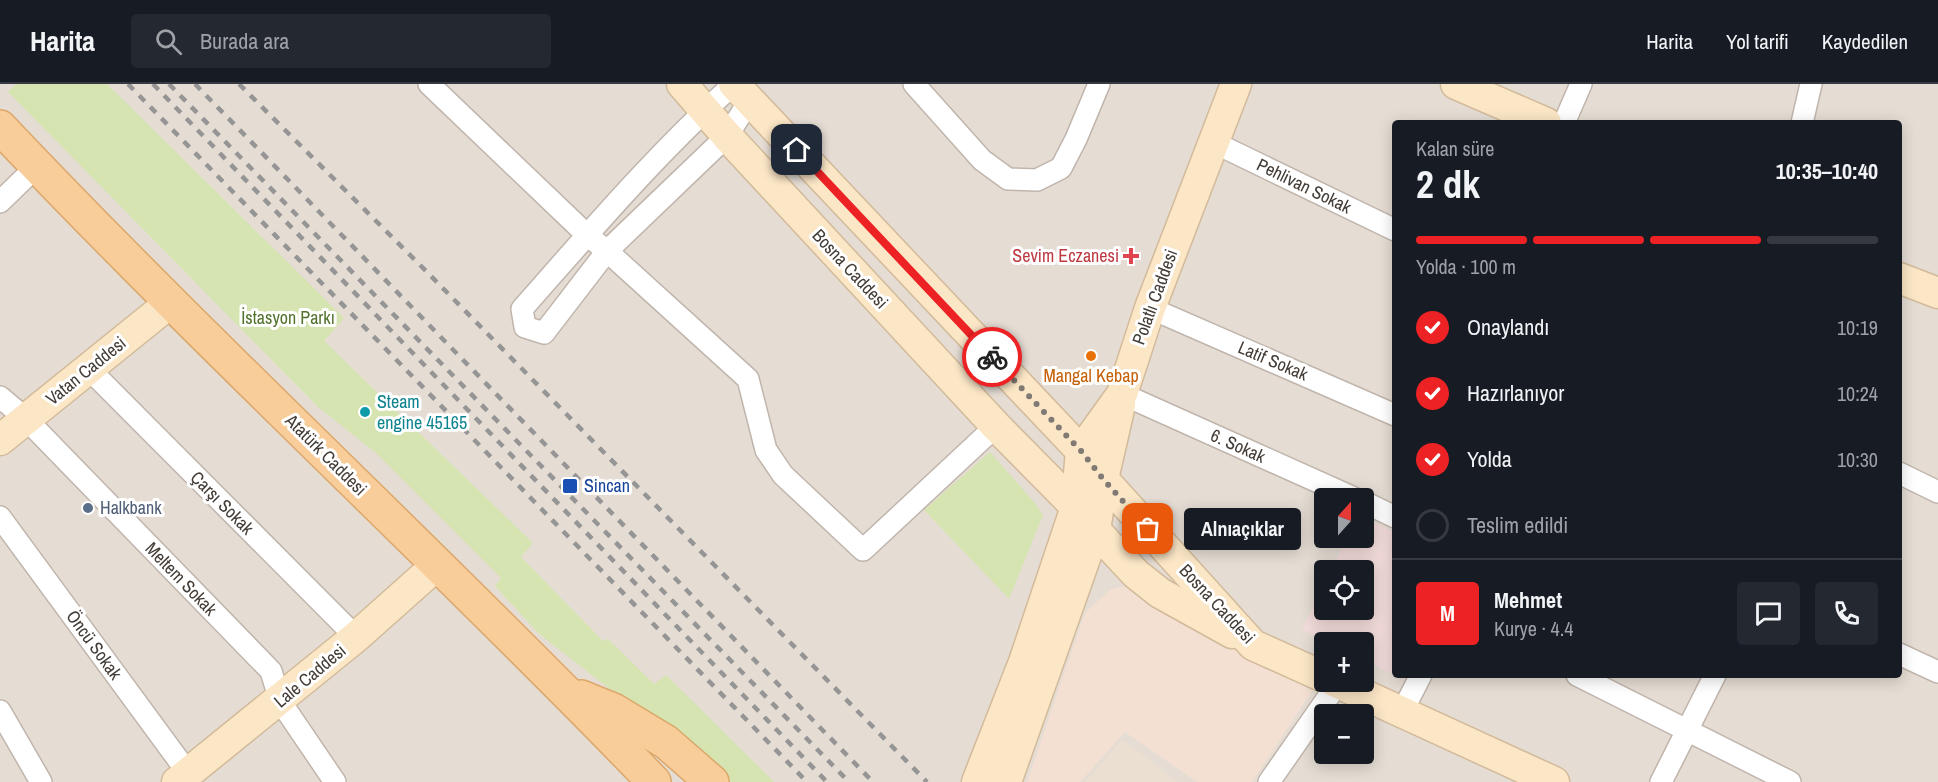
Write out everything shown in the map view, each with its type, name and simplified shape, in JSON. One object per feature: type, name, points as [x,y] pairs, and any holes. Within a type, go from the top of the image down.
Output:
[{"type":"main road","name":"Atatürk Caddesi","points":[[0,127],[171,302],[565,690],[654,782]]},
{"type":"main road","points":[[565,690],[613,710],[666,742],[712,782]]},
{"type":"street","points":[[429,84],[587,235],[748,379],[766,450],[771,458],[783,475],[863,550],[996,426]]},
{"type":"street","name":"Bosna Caddesi","points":[[682,84],[727,136],[996,426],[1076,507],[1136,574],[1160,593],[1253,645],[1314,672]]},
{"type":"street","points":[[914,84],[982,160],[1008,179],[1037,180],[1061,168],[1099,84]]},
{"type":"street","name":"Polatlı Caddesi","points":[[1081,451],[1122,394],[1150,308],[1236,84]]},
{"type":"street","points":[[1456,84],[1539,120]]},
{"type":"street","points":[[1565,120],[1581,84]]},
{"type":"street","points":[[1803,120],[1811,84]]},
{"type":"street","points":[[739,89],[727,136],[607,251],[544,333],[525,327],[522,309],[587,235],[705,110],[739,89]]},
{"type":"street","name":"Bosna Caddesi","points":[[739,89],[1081,451],[1103,479],[1253,645]]},
{"type":"street","name":"Pehlivan Sokak","points":[[1213,142],[1392,229]]},
{"type":"street","points":[[0,202],[37,166]]},
{"type":"street","points":[[1902,280],[1938,293]]},
{"type":"street","name":"Vatan Caddesi","points":[[0,440],[171,302]]},
{"type":"street","name":"Latif Sokak","points":[[1150,308],[1392,414]]},
{"type":"street","name":"Çarşı Sokak","points":[[89,369],[356,638]]},
{"type":"street","points":[[1006,782],[1095,530],[1103,479],[1122,394]]},
{"type":"street","name":"6. Sokak","points":[[1122,394],[1332,488]]},
{"type":"street","name":"Meltem Sokak","points":[[0,397],[26,419],[271,671],[280,701],[335,782]]},
{"type":"street","points":[[977,782],[1024,662],[1076,507],[1081,451]]},
{"type":"street","points":[[1902,474],[1938,492]]},
{"type":"street","points":[[1374,507],[1392,516]]},
{"type":"street","name":"Öncü Sokak","points":[[0,517],[183,777]]},
{"type":"street","name":"Lale Caddesi","points":[[183,777],[356,638],[438,564]]},
{"type":"street","points":[[1071,599],[1090,582],[1109,576],[1136,574]]},
{"type":"street","points":[[1902,655],[1938,672]]},
{"type":"street","points":[[1402,712],[1419,678]]},
{"type":"street","points":[[1583,678],[1790,782]]},
{"type":"street","points":[[1661,782],[1713,678]]},
{"type":"street","points":[[1269,782],[1325,692]]},
{"type":"street","name":"Bosna Caddesi","points":[[1358,692],[1554,782]]},
{"type":"street","points":[[0,711],[41,782]]},
{"type":"shaded area","points":[[0,84],[1938,84],[1938,782],[0,782]]},
{"type":"shaded area","points":[[1374,522],[1392,531],[1392,674],[1374,665],[1374,632],[1314,632],[1314,635],[1302,629],[1314,604],[1314,620],[1374,620],[1374,560],[1336,560],[1342,548],[1374,548]]},
{"type":"shaded area","points":[[1130,585],[1312,691],[1252,782],[1197,782],[1125,732],[1080,782],[1027,782],[1085,613],[1111,589]]},
{"type":"shaded area","points":[[1122,739],[1178,782],[1085,782]]},
{"type":"green space","name":"İstasyon Parkı","points":[[16,84],[107,84],[344,318],[324,341],[533,543],[521,557],[603,641],[608,639],[654,684],[666,675],[774,782],[726,782],[661,725],[607,687],[538,633],[495,586],[501,578],[376,453],[318,407],[8,92]]},
{"type":"green space","points":[[990,452],[1043,515],[1009,599],[924,510]]},
{"type":"railway","points":[[128,84],[807,782]]},
{"type":"railway","points":[[153,84],[827,782]]},
{"type":"railway","points":[[169,84],[849,782]]},
{"type":"railway","points":[[195,84],[873,782]]},
{"type":"railway","points":[[239,84],[426,271],[927,782]]},
{"type":"way so far","points":[[992,357],[1081,451],[1148,529]]},
{"type":"place","name":"Sevim Eczanesi","points":[[1131,256]]},
{"type":"place","name":"Mangal Kebap","points":[[1091,356]]},
{"type":"place","name":"Steam engine 45165","points":[[365,412]]},
{"type":"place","name":"Sincan","points":[[570,486]]},
{"type":"place","name":"Halkbank","points":[[88,508]]},
{"type":"place","name":"Alnıaçıklar","points":[[1148,529]]},
{"type":"route","points":[[797,150],[992,357]]}]
